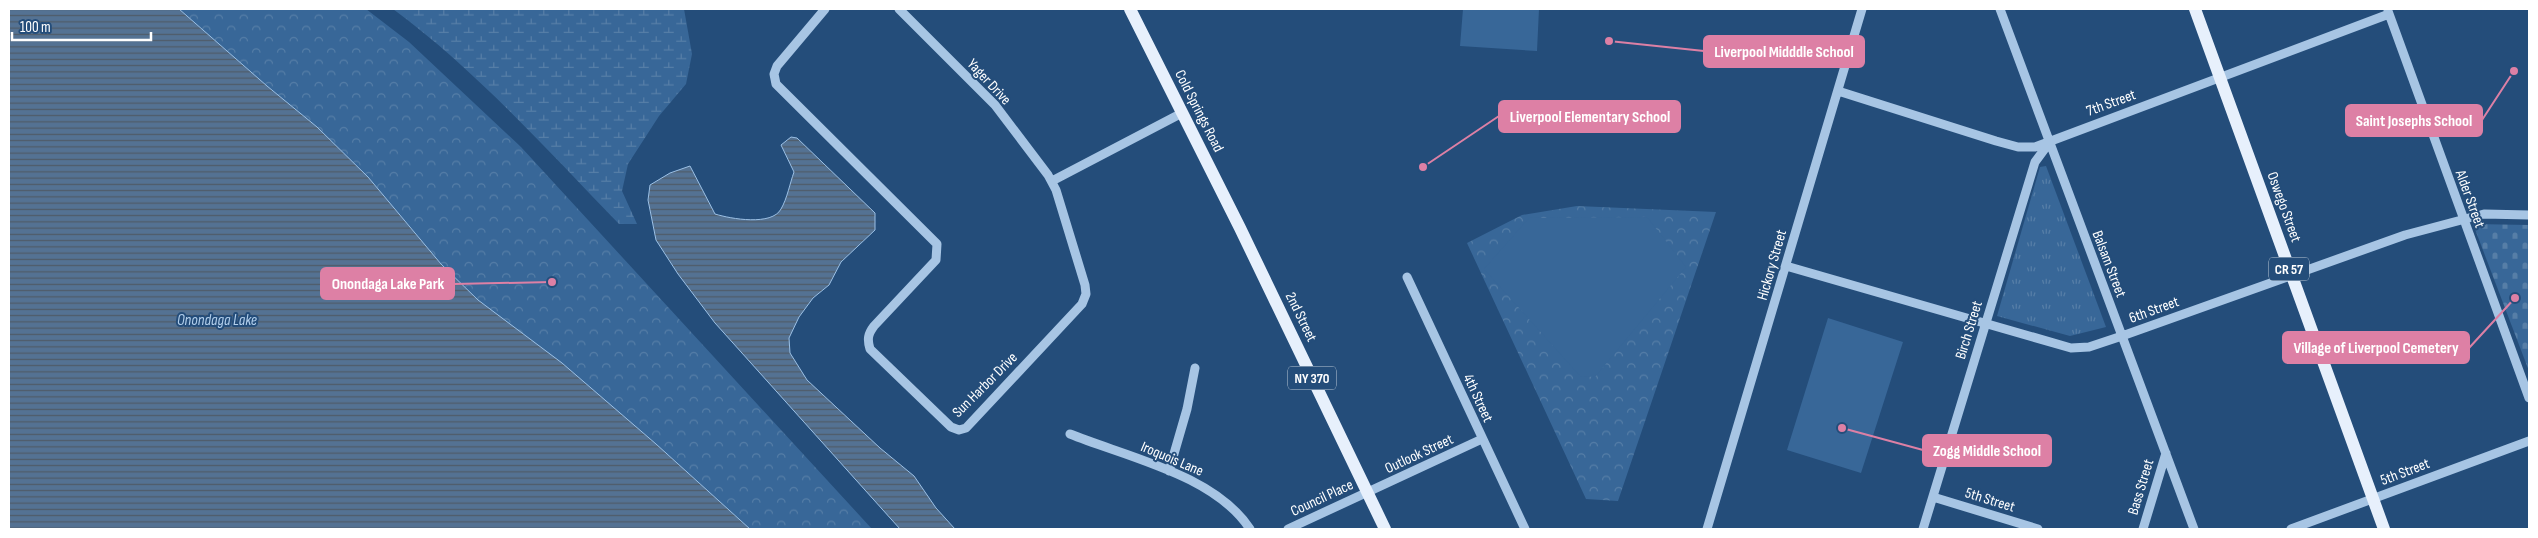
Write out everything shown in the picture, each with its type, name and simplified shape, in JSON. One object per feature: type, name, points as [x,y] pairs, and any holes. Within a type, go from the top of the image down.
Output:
[{"type":"main road","name":"Cold Springs Road","points":[[1130,9],[1240,228]]},
{"type":"main road","name":"Oswego Street","points":[[2195,9],[2384,529]]},
{"type":"main road","name":"2nd Street","points":[[1240,228],[1385,529]]},
{"type":"street","name":"Sun Harbor Drive","points":[[825,9],[789,49],[777,66],[774,74],[776,84],[937,244],[936,260],[874,326],[869,334],[868,341],[870,349],[951,427],[959,430],[966,428],[1082,304],[1086,294],[1085,285],[1052,181]]},
{"type":"street","name":"Yager Drive","points":[[898,9],[995,106],[1052,181]]},
{"type":"street","name":"Hickory Street","points":[[1707,529],[1862,9]]},
{"type":"street","name":"Balsam Street","points":[[2000,9],[2194,529]]},
{"type":"street","name":"7th Street","points":[[1838,92],[2018,147],[2034,147],[2049,143],[2388,12]]},
{"type":"street","name":"Alder Street","points":[[2388,12],[2529,398]]},
{"type":"street","points":[[1052,181],[1182,113]]},
{"type":"street","name":"Birch Street","points":[[1923,529],[2035,162],[2049,143]]},
{"type":"street","name":"6th Street","points":[[1786,266],[1985,325],[2071,348],[2089,347],[2405,235],[2462,218],[2484,214],[2529,215]]},
{"type":"street","name":"4th Street","points":[[1407,277],[1525,529]]},
{"type":"street","points":[[1169,471],[1187,409],[1195,368]]},
{"type":"street","name":"Iroquois Lane","points":[[1070,434],[1169,471],[1204,488],[1232,507],[1250,529]]},
{"type":"street","name":"Outlook Street","points":[[1367,492],[1482,439]]},
{"type":"street","name":"5th Street","points":[[2291,529],[2374,500],[2529,441]]},
{"type":"street","name":"Bass Street","points":[[2143,529],[2166,453]]},
{"type":"street","name":"Council Place","points":[[1288,529],[1367,492]]},
{"type":"street","name":"5th Street","points":[[1933,497],[2038,529]]},
{"type":"green space","points":[[179,9],[366,9],[409,42],[521,147],[872,529],[750,529],[656,444],[478,300],[441,264],[368,177],[317,127]]},
{"type":"green space","points":[[393,9],[684,9],[692,54],[686,84],[659,116],[628,164],[622,191],[637,224],[619,224],[511,112],[454,58]]},
{"type":"green space","points":[[1463,9],[1539,9],[1537,51],[1460,46]]},
{"type":"green space","points":[[2046,166],[2106,327],[2070,336],[1997,316],[2040,167]]},
{"type":"green space","points":[[1577,206],[1716,212],[1618,501],[1586,499],[1467,243],[1522,215]]},
{"type":"green space","points":[[1647,217],[1686,267],[1595,377],[1580,376],[1484,269],[1529,218]]},
{"type":"green space","points":[[2473,224],[2529,225],[2529,371]]},
{"type":"green space","points":[[1828,318],[1903,342],[1861,473],[1787,450]]},
{"type":"water","name":"Onondaga Lake","points":[[9,9],[179,9],[317,127],[368,177],[441,264],[478,300],[562,363],[750,529],[9,529]]},
{"type":"water","points":[[791,137],[797,138],[875,213],[875,230],[841,262],[829,285],[813,298],[799,317],[789,338],[790,353],[807,380],[880,448],[914,476],[936,508],[955,529],[900,529],[715,323],[678,274],[656,240],[648,200],[650,185],[670,173],[690,166],[715,214],[751,220],[769,218],[776,214],[785,201],[794,172],[781,145]]},
{"type":"place","name":"Liverpool Midddle School","points":[[1609,41]]},
{"type":"place","name":"Saint Josephs School","points":[[2514,71]]},
{"type":"place","name":"Liverpool Elementary School","points":[[1423,167]]},
{"type":"place","name":"Onondaga Lake Park","points":[[552,282]]},
{"type":"place","name":"Village of Liverpool Cemetery","points":[[2515,298]]},
{"type":"place","name":"Zogg Middle School","points":[[1842,428]]}]
